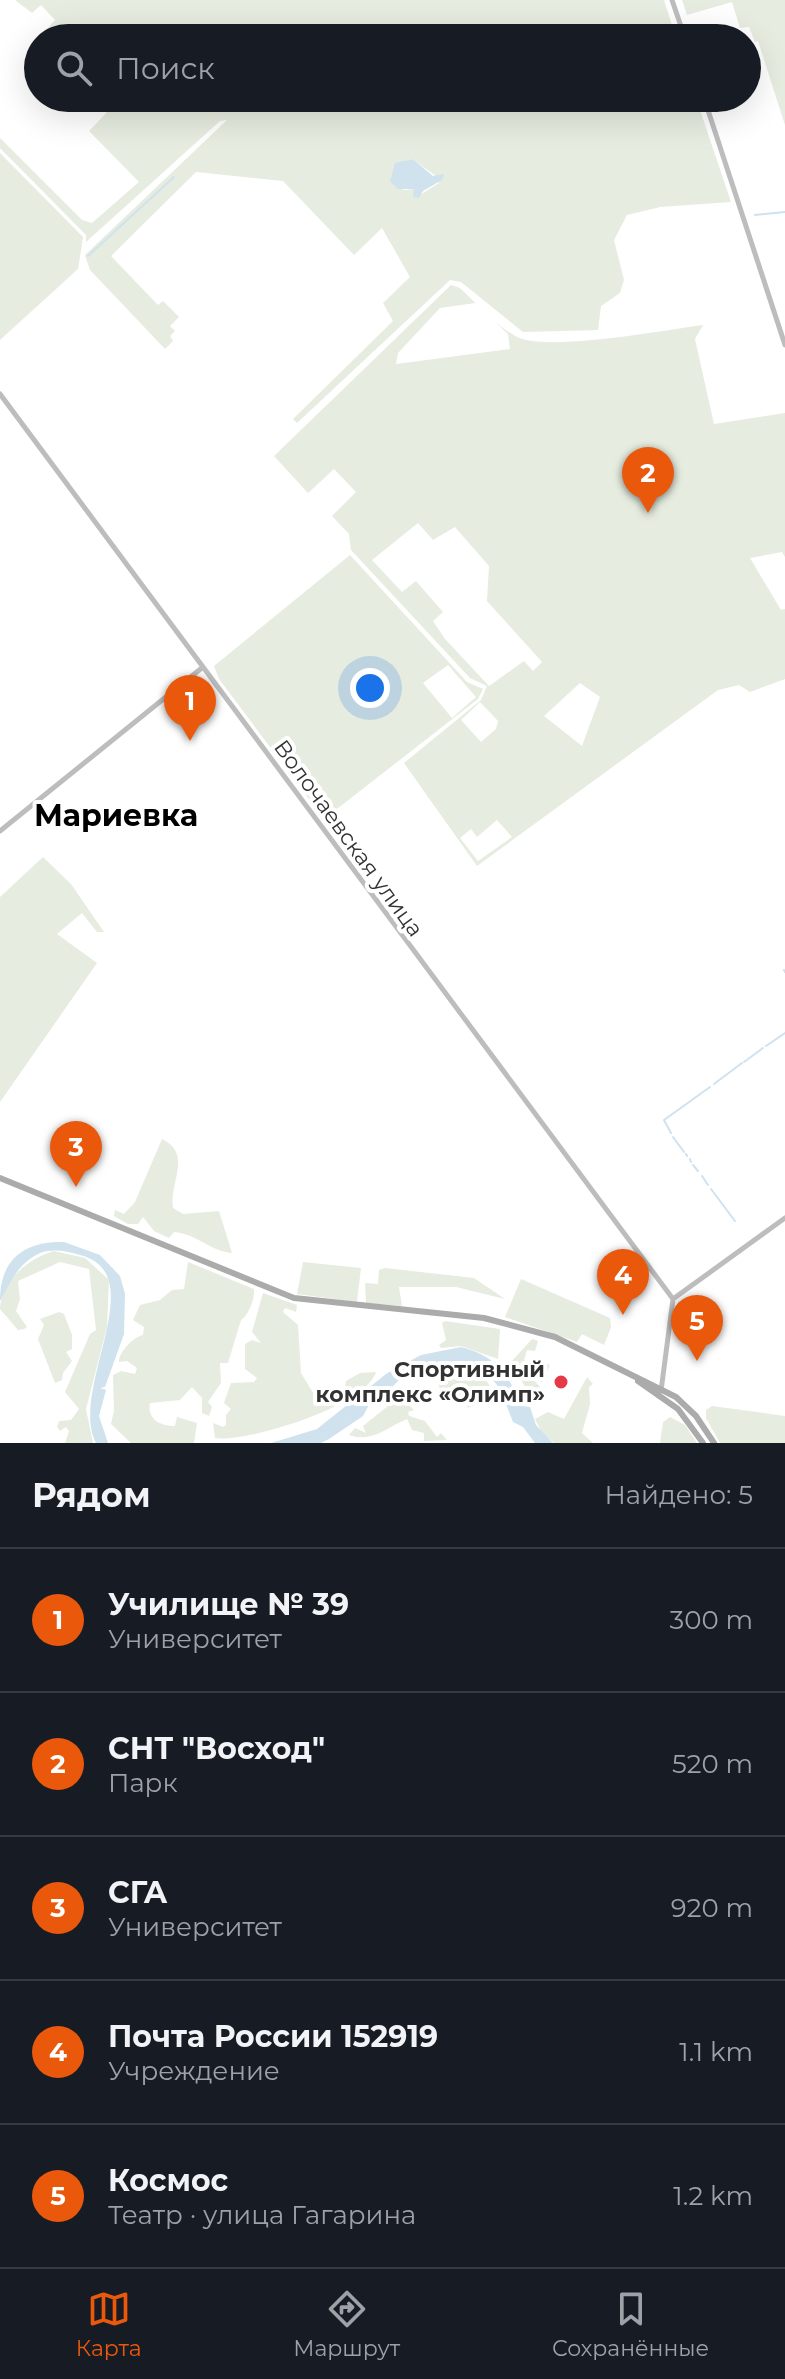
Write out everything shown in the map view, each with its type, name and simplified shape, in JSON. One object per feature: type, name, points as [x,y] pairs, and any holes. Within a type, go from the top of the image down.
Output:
[{"type":"main road","points":[[0,1178],[294,1298],[500,1321],[555,1337],[662,1388],[690,1409],[714,1443]]},
{"type":"main road","points":[[625,1373],[684,1415],[703,1443]]},
{"type":"street","points":[[672,0],[680,24]]},
{"type":"street","points":[[709,112],[785,345]]},
{"type":"street","name":"Волочаевская улица","points":[[0,394],[673,1299]]},
{"type":"street","points":[[0,831],[203,667]]},
{"type":"street","points":[[661,1397],[673,1299],[785,1218]]},
{"type":"shaded area","points":[[15,0],[664,0],[672,24],[51,24],[55,20],[41,5],[32,13]]},
{"type":"shaded area","points":[[682,0],[785,0],[785,125],[761,50],[761,24],[739,24],[732,2],[687,15]]},
{"type":"shaded area","points":[[107,112],[701,112],[731,202],[660,207],[627,215],[614,240],[624,280],[620,293],[601,306],[598,330],[523,332],[461,282],[450,280],[297,423],[293,419],[393,321],[383,303],[410,277],[382,228],[354,255],[283,181],[196,172],[111,256],[158,305],[163,301],[179,317],[170,326],[175,331],[170,336],[173,341],[165,349],[90,270],[85,255],[227,120],[220,121],[86,242],[86,235],[0,148],[0,138],[82,220],[92,223],[139,182],[89,131]],"holes":[[[413,159],[437,177],[439,183],[420,195],[414,189],[404,190],[391,176],[404,161]]]},
{"type":"shaded area","points":[[0,153],[83,237],[78,269],[0,340]]},
{"type":"shaded area","points":[[451,285],[460,288],[482,309],[475,303],[440,308],[398,353],[396,364],[510,349],[508,334],[490,317],[517,337],[553,342],[703,325],[695,339],[714,424],[785,413],[785,557],[782,552],[750,558],[781,610],[785,609],[785,679],[750,692],[739,685],[718,690],[477,866],[404,763],[481,700],[487,686],[470,678],[351,550],[349,534],[332,516],[356,492],[334,469],[308,493],[274,456]],"holes":[[[418,523],[433,540],[455,527],[489,566],[487,601],[542,662],[533,671],[524,661],[489,686],[445,639],[433,621],[443,612],[416,581],[402,592],[372,560]],[[580,683],[600,697],[582,746],[544,716]],[[480,702],[498,721],[496,729],[481,742],[461,720]],[[497,820],[512,837],[478,861],[460,838],[471,829],[477,837]]]},
{"type":"shaded area","points":[[350,555],[467,682],[483,689],[478,699],[324,819],[219,679],[214,666]],"holes":[[[448,665],[476,697],[452,718],[423,683]]]},
{"type":"shaded area","points":[[43,857],[71,884],[104,932],[97,932],[82,913],[57,934],[97,963],[0,1102],[0,897]]},
{"type":"shaded area","points":[[162,1139],[171,1145],[178,1161],[173,1208],[183,1214],[219,1211],[232,1253],[182,1233],[174,1232],[169,1238],[154,1231],[143,1217],[138,1224],[128,1224],[114,1216],[115,1210],[124,1214],[135,1202]]},
{"type":"shaded area","points":[[54,1251],[85,1258],[109,1280],[107,1327],[86,1409],[93,1443],[65,1443],[69,1431],[66,1427],[60,1431],[57,1427],[59,1421],[71,1420],[79,1409],[65,1392],[90,1334],[96,1330],[89,1269],[60,1262],[18,1281],[20,1299],[16,1311],[27,1327],[24,1329],[18,1330],[0,1309],[5,1289],[18,1272],[35,1259]]},
{"type":"shaded area","points":[[188,1262],[254,1289],[252,1301],[241,1320],[228,1363],[220,1363],[221,1383],[208,1402],[212,1407],[209,1416],[202,1413],[202,1398],[192,1387],[180,1400],[150,1403],[153,1418],[160,1423],[175,1426],[177,1417],[197,1423],[194,1443],[131,1443],[111,1424],[114,1411],[113,1375],[121,1371],[135,1374],[137,1368],[127,1361],[119,1362],[121,1353],[128,1345],[143,1335],[144,1327],[133,1320],[140,1305],[160,1300],[172,1290],[184,1289]]},
{"type":"shaded area","points":[[303,1262],[361,1268],[357,1302],[297,1294]]},
{"type":"shaded area","points":[[385,1268],[474,1278],[505,1299],[456,1287],[399,1287],[402,1306],[366,1303],[365,1283],[378,1284],[379,1270]]},
{"type":"shaded area","points":[[521,1279],[610,1318],[611,1327],[604,1345],[582,1334],[577,1342],[505,1317]]},
{"type":"shaded area","points":[[263,1293],[297,1305],[296,1312],[285,1308],[283,1312],[298,1325],[301,1373],[315,1396],[345,1387],[346,1381],[360,1373],[376,1372],[367,1385],[328,1410],[276,1429],[215,1438],[213,1423],[223,1427],[226,1425],[226,1415],[231,1409],[224,1403],[231,1383],[254,1382],[257,1378],[245,1369],[245,1344],[252,1340],[261,1343],[252,1332]]},
{"type":"shaded area","points":[[59,1312],[64,1314],[72,1335],[72,1349],[66,1352],[72,1361],[62,1380],[55,1383],[38,1339],[44,1325],[40,1319]]},
{"type":"shaded area","points":[[442,1323],[500,1329],[498,1359],[461,1346],[441,1348],[439,1345],[446,1340]]},
{"type":"shaded area","points":[[532,1339],[538,1341],[535,1351],[527,1350],[524,1360],[536,1368],[540,1361],[550,1365],[542,1382],[533,1377],[536,1369],[531,1377],[540,1387],[535,1393],[525,1387],[511,1362]]},
{"type":"shaded area","points":[[461,1368],[480,1372],[495,1393],[468,1408],[462,1396],[456,1400],[443,1399],[437,1379],[443,1372]]},
{"type":"shaded area","points":[[587,1377],[593,1384],[589,1387],[590,1404],[582,1433],[593,1443],[554,1443],[541,1431],[535,1419],[548,1412],[564,1419]]},
{"type":"shaded area","points":[[393,1402],[410,1406],[414,1410],[408,1412],[409,1416],[425,1421],[437,1437],[441,1433],[447,1440],[424,1441],[424,1433],[412,1430],[407,1419],[373,1436],[349,1435],[355,1428],[366,1433],[363,1426]]},
{"type":"shaded area","points":[[712,1406],[785,1416],[785,1443],[720,1443],[706,1418],[706,1410]]},
{"type":"shaded area","points":[[670,1417],[685,1425],[697,1443],[660,1443],[663,1422]]},
{"type":"water","points":[[413,159],[433,176],[444,174],[442,180],[423,191],[419,198],[413,197],[414,189],[398,189],[390,181],[395,163]]},
{"type":"water","points":[[64,1242],[100,1255],[120,1276],[125,1294],[124,1334],[105,1387],[100,1388],[106,1390],[99,1416],[108,1443],[96,1443],[90,1420],[92,1394],[110,1309],[110,1285],[101,1266],[80,1255],[43,1252],[20,1269],[0,1301],[4,1274],[17,1256],[37,1245]]},
{"type":"water","points":[[461,1347],[483,1356],[500,1368],[521,1406],[530,1407],[536,1425],[553,1443],[535,1443],[523,1427],[513,1422],[500,1389],[486,1371],[471,1362],[439,1366],[423,1375],[419,1370],[401,1378],[383,1396],[370,1403],[363,1416],[321,1443],[271,1443],[317,1429],[386,1374],[421,1355]]},
{"type":"waterway","points":[[88,256],[174,177]]},
{"type":"waterway","points":[[755,215],[785,212]]},
{"type":"waterway","points":[[766,1046],[785,1033]]},
{"type":"waterway","points":[[744,1062],[763,1048]]},
{"type":"waterway","points":[[714,1084],[742,1063]]},
{"type":"waterway","points":[[671,1133],[664,1120],[710,1087]]},
{"type":"waterway","points":[[673,1137],[684,1152]]},
{"type":"waterway","points":[[693,1165],[698,1171]]},
{"type":"waterway","points":[[702,1176],[708,1185]]},
{"type":"waterway","points":[[711,1189],[735,1221]]},
{"type":"place","name":"СНТ \"Восход\"","points":[[648,513]]},
{"type":"place","name":"Училище № 39","points":[[190,741]]},
{"type":"place","name":"СГА","points":[[76,1187]]},
{"type":"place","name":"Почта России 152919","points":[[623,1315]]},
{"type":"place","name":"Космос","points":[[697,1361]]},
{"type":"place","name":"Спортивный комплекс «Олимп»","points":[[561,1382]]},
{"type":"district","name":"Мариевка","points":[[116,816]]}]
